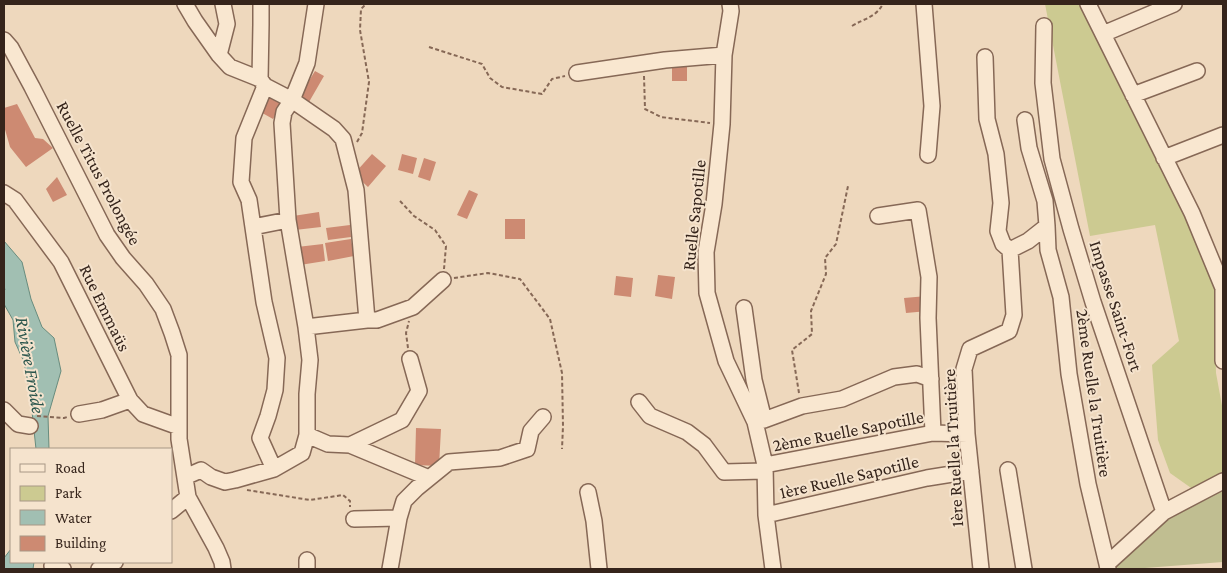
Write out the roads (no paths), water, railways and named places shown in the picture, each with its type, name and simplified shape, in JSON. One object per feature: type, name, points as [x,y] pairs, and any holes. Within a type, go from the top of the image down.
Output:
[{"type":"street","points":[[185,4],[219,55],[230,67],[292,100],[334,129],[343,139],[356,190],[367,320]]},
{"type":"street","points":[[219,55],[227,24],[224,4]]},
{"type":"street","points":[[260,4],[262,83],[244,138],[241,182],[249,200],[264,302],[277,358],[274,390],[268,416],[260,438],[274,469]]},
{"type":"street","points":[[185,477],[201,470],[210,477],[236,484],[274,469],[302,453],[307,435],[307,394],[310,360],[288,220],[282,123],[284,112],[292,100],[307,63],[316,4]]},
{"type":"street","name":"Ruelle Sapotille","points":[[730,4],[731,11],[724,55],[722,124],[714,204],[706,252],[707,293],[726,361],[759,421],[765,468],[766,515],[773,569]]},
{"type":"street","points":[[924,4],[932,106],[928,155]]},
{"type":"street","points":[[1088,4],[1192,212],[1223,288],[1223,361]]},
{"type":"street","points":[[1103,34],[1174,4]]},
{"type":"street","name":"Impasse Saint-Fort","points":[[1044,26],[1043,83],[1052,159],[1093,302],[1164,512]]},
{"type":"street","name":"Ruelle Titus Prolongée","points":[[4,40],[11,48],[32,87],[107,235],[123,258],[146,284],[163,309],[179,355],[179,440],[188,497]]},
{"type":"street","points":[[577,74],[665,60],[724,55]]},
{"type":"street","name":"1ère Ruelle la Truitière","points":[[981,569],[967,434],[964,369],[970,349],[1009,331],[1014,315],[1010,250],[1003,244],[998,231],[1001,203],[996,154],[987,119],[985,57]]},
{"type":"street","points":[[1133,95],[1197,71]]},
{"type":"street","name":"2ème Ruelle la Truitière","points":[[1025,120],[1029,148],[1045,201],[1048,250],[1061,298],[1069,374],[1088,484],[1107,567]]},
{"type":"street","points":[[1164,158],[1223,135]]},
{"type":"street","name":"Rue Emmaüs","points":[[4,193],[15,200],[61,262],[130,400],[143,414],[179,427]]},
{"type":"street","points":[[878,216],[918,210],[929,277],[928,318],[933,433]]},
{"type":"street","points":[[253,227],[288,220]]},
{"type":"street","points":[[1010,250],[1028,241],[1047,226]]},
{"type":"street","points":[[306,327],[376,320],[413,307],[443,280]]},
{"type":"street","points":[[744,308],[759,421],[802,406],[842,398],[894,377],[917,374],[931,379]]},
{"type":"street","points":[[350,445],[402,420],[419,391],[410,359]]},
{"type":"street","points":[[79,414],[102,410],[130,400]]},
{"type":"street","name":"2ème Ruelle Sapotille","points":[[639,402],[650,416],[687,432],[704,445],[724,472],[765,468],[933,433],[967,434]]},
{"type":"street","points":[[4,410],[18,424],[31,421]]},
{"type":"street","points":[[390,569],[404,501],[449,462],[500,458],[527,449],[531,432],[543,418]]},
{"type":"street","points":[[307,435],[328,444],[350,445],[429,478]]},
{"type":"street","points":[[1008,470],[1024,569]]},
{"type":"street","name":"1ère Ruelle Sapotille","points":[[766,515],[927,478],[971,471]]},
{"type":"street","points":[[1107,567],[1164,512],[1223,481]]},
{"type":"street","points":[[588,492],[594,521],[599,569]]},
{"type":"street","points":[[172,510],[188,497],[216,548],[223,569]]},
{"type":"street","points":[[354,519],[399,518]]},
{"type":"street","points":[[99,569],[113,563]]},
{"type":"water","name":"Rivière Froide","points":[[4,241],[22,262],[31,299],[42,327],[54,338],[61,371],[48,416],[49,448],[36,448],[30,393],[24,362],[15,342],[13,320],[4,304]]},
{"type":"water","points":[[10,550],[10,563],[34,563],[33,569],[4,569],[4,558]]}]
